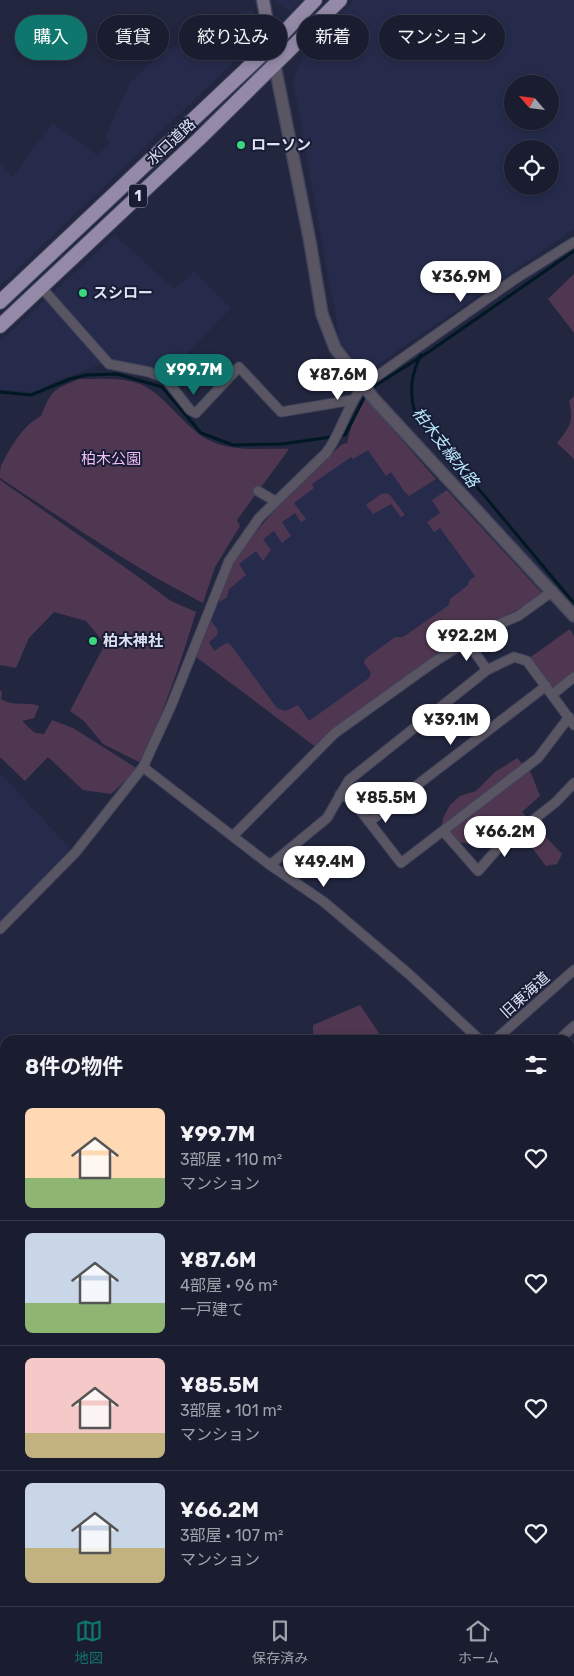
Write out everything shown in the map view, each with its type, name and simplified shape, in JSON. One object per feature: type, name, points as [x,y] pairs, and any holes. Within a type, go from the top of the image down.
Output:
[{"type":"highway","name":"水口道路","points":[[287,29],[315,0]]},
{"type":"highway","name":"水口道路","points":[[0,326],[275,66],[340,0]]},
{"type":"highway","name":"水口道路","points":[[0,302],[256,60]]},
{"type":"main road","points":[[263,0],[266,15]]},
{"type":"main road","points":[[274,60],[275,66]]},
{"type":"street","points":[[275,66],[310,242],[322,314],[335,348],[363,386],[574,616]]},
{"type":"street","points":[[0,930],[75,853],[143,767],[171,706],[229,561],[259,518],[326,453],[335,441],[352,400],[363,386],[515,279],[574,242]]},
{"type":"street","points":[[41,287],[109,364],[149,372],[165,378],[190,410],[196,413],[239,367],[280,412],[352,400]]},
{"type":"street","points":[[258,491],[275,501]]},
{"type":"street","points":[[233,836],[335,733],[404,682],[467,641],[518,616],[553,591]]},
{"type":"street","points":[[467,641],[487,670]]},
{"type":"street","points":[[270,865],[327,818],[340,794],[349,780],[487,670],[514,657],[527,661],[571,721],[538,758],[401,863],[353,801],[340,794]]},
{"type":"street","points":[[552,694],[574,677]]},
{"type":"street","points":[[369,822],[546,686]]},
{"type":"street","points":[[143,767],[270,865],[324,902],[410,975],[475,1035]]},
{"type":"street","points":[[443,831],[478,871],[500,846],[556,802],[574,783]]},
{"type":"street","name":"旧東海道","points":[[501,1035],[574,970]]},
{"type":"street","points":[[564,1035],[574,1026]]},
{"type":"shaded area","points":[[274,0],[302,0],[290,11]]},
{"type":"shaded area","points":[[354,0],[574,0],[574,229],[364,374],[340,341],[293,81],[301,60],[369,60],[369,15],[340,15]]},
{"type":"shaded area","points":[[254,10],[253,15],[234,15]]},
{"type":"shaded area","points":[[179,45],[179,60],[236,60],[0,286],[0,163],[13,177],[52,123],[97,155],[110,143],[105,137],[130,83],[154,60],[169,60],[169,49]]},
{"type":"shaded area","points":[[115,235],[174,289],[194,272],[231,308],[167,374],[114,360],[63,378],[34,392],[0,390],[0,341]]},
{"type":"shaded area","points":[[365,398],[436,479],[543,594],[516,612],[477,629],[453,644],[421,666],[317,748],[196,657],[228,571],[269,516],[342,444],[347,443],[351,427]]},
{"type":"shaded area","points":[[0,773],[72,850],[0,923]]},
{"type":"green space","points":[[574,274],[574,333],[548,299]]},
{"type":"green space","name":"柏木公園","points":[[79,379],[123,380],[147,387],[203,437],[222,445],[251,449],[289,449],[237,520],[240,526],[215,567],[203,603],[125,559],[0,478],[1,466],[13,445],[23,431],[41,416],[54,391]]},
{"type":"green space","points":[[574,396],[574,459],[557,443],[570,424],[569,401]]},
{"type":"green space","points":[[365,398],[436,479],[409,496],[391,472],[386,476],[368,450],[353,459],[351,457],[312,484],[314,488],[294,503],[306,519],[301,522],[295,513],[282,522],[291,536],[282,543],[274,531],[263,539],[271,550],[263,561],[256,551],[239,564],[246,575],[229,589],[227,597],[220,602],[223,584],[233,563],[268,518],[309,475],[342,444],[347,443],[351,427]]},
{"type":"green space","name":"柏木神社","points":[[0,480],[171,601],[196,612],[164,707],[139,762],[103,744],[84,721],[70,711],[105,644],[86,621],[54,612],[29,638],[16,668],[0,665]]},
{"type":"green space","points":[[447,490],[543,594],[464,637],[435,656],[317,748],[196,657],[211,621],[218,630],[217,635],[209,642],[214,651],[226,643],[230,644],[277,708],[285,711],[298,705],[309,721],[369,678],[371,673],[364,663],[365,659],[395,637],[403,637],[449,605],[450,599],[468,585],[469,581],[475,576],[440,528],[434,532],[427,522],[440,513],[432,500]]},
{"type":"green space","points":[[387,493],[405,515],[401,517],[391,504],[373,514],[366,505],[381,494]]},
{"type":"green space","points":[[570,629],[574,636],[574,672],[551,690],[528,659]]},
{"type":"green space","points":[[0,690],[2,692],[1,699],[39,706],[34,718],[22,721],[35,733],[44,734],[52,720],[73,728],[138,769],[111,794],[83,790],[48,757],[25,781],[0,757]]},
{"type":"green space","points":[[517,758],[531,773],[540,796],[522,812],[562,854],[557,864],[546,866],[526,840],[508,827],[469,844],[444,839],[441,827],[450,805],[460,796],[476,791],[495,772]]},
{"type":"green space","points":[[360,1005],[379,1033],[376,1035],[314,1035],[313,1025]]},
{"type":"waterway","name":"柏木支線水路","points":[[370,389],[430,351],[574,251]]},
{"type":"waterway","name":"柏木支線水路","points":[[421,355],[415,369],[412,384],[415,413],[574,603]]},
{"type":"waterway","points":[[0,392],[31,395],[70,379],[86,375],[117,374],[162,387],[201,433],[233,445],[282,444],[345,435],[366,394]]},
{"type":"place","name":"ローソン","points":[[241,145]]},
{"type":"place","name":"スシロー","points":[[83,293]]},
{"type":"place","name":"柏木神社","points":[[93,641]]}]
